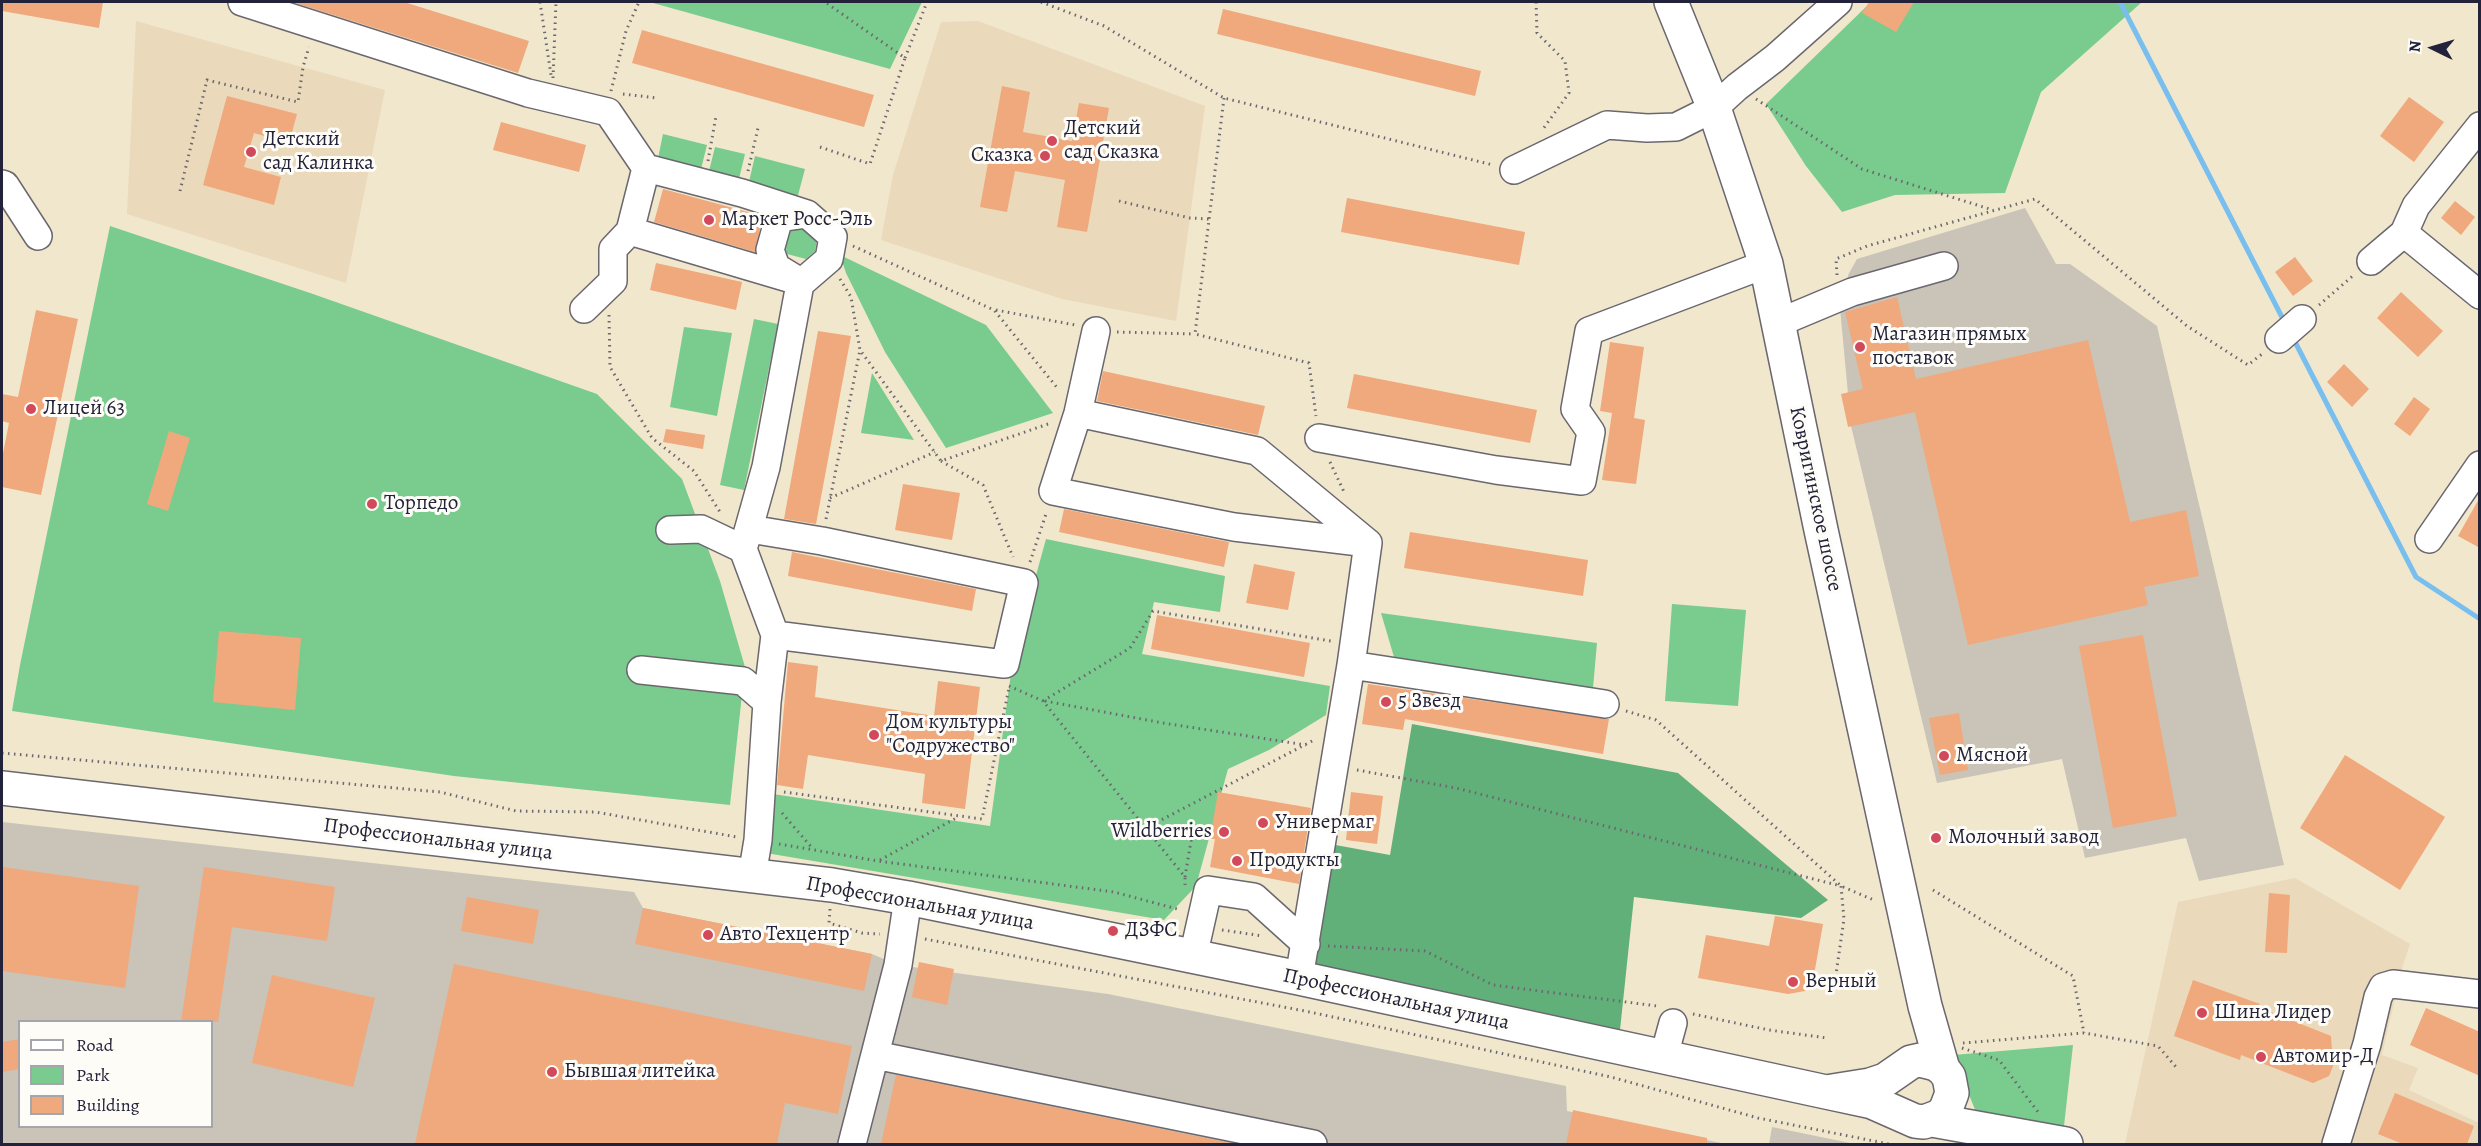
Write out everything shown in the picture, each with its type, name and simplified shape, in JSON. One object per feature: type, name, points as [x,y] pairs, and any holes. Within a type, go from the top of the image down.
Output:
[{"type":"main road","name":"Ковригинское шоссе","points":[[1671,2],[1726,97],[1766,264],[1931,1035],[1948,1081]]},
{"type":"main road","name":"Профессиональная улица","points":[[2,788],[752,876],[834,870],[908,898],[1299,978],[1872,1102],[1915,1121],[1932,1120],[1992,1129],[2055,1143]]},
{"type":"main road","name":"Ковригинское шоссе","points":[[1904,1067],[1922,1048],[1925,1006]]},
{"type":"main road","points":[[1900,1113],[1892,1097],[1893,1080],[1904,1067],[1928,1061],[1948,1081],[1946,1110],[1932,1120]]},
{"type":"main road","name":"Профессиональная улица","points":[[1826,1092],[1870,1085],[1904,1067]]},
{"type":"main road","name":"Профессиональная улица","points":[[1948,1081],[1962,1111],[1975,1121],[1992,1129]]},
{"type":"street","points":[[242,2],[528,93],[609,103],[646,168],[630,231],[613,249],[613,280],[584,309]]},
{"type":"street","points":[[1514,170],[1607,125],[1647,128],[1676,126],[1726,97],[1775,58],[1838,2]]},
{"type":"street","points":[[2371,261],[2404,233],[2416,206],[2480,126]]},
{"type":"street","points":[[646,168],[742,193],[807,214],[831,248],[802,282],[766,467],[746,539],[775,635],[767,702],[758,840],[752,876]]},
{"type":"street","points":[[2,184],[5,185],[39,236]]},
{"type":"street","points":[[802,282],[776,267],[770,250],[779,218],[807,214]]},
{"type":"street","points":[[630,231],[802,282]]},
{"type":"street","points":[[2404,233],[2480,295]]},
{"type":"street","points":[[1319,438],[1496,470],[1582,482],[1591,432],[1575,409],[1589,331],[1766,264]]},
{"type":"street","points":[[1778,323],[1824,310],[1944,267]]},
{"type":"street","points":[[2279,339],[2302,320]]},
{"type":"street","points":[[1096,331],[1078,413],[1053,491],[1234,527],[1368,543]]},
{"type":"street","points":[[1078,413],[1257,451],[1368,543]]},
{"type":"street","points":[[2429,539],[2480,465]]},
{"type":"street","points":[[670,530],[701,529],[746,539],[822,541],[1023,583],[1006,672],[775,635]]},
{"type":"street","points":[[1299,978],[1335,766],[1368,543]]},
{"type":"street","points":[[1352,655],[1605,704]]},
{"type":"street","points":[[641,670],[743,681],[767,702]]},
{"type":"street","points":[[1192,957],[1208,890],[1254,897],[1306,944]]},
{"type":"street","points":[[852,1144],[898,965],[908,898]]},
{"type":"street","points":[[2336,1144],[2367,1044],[2378,997],[2383,987],[2393,984],[2480,994]]},
{"type":"street","points":[[1664,1056],[1673,1023]]},
{"type":"street","points":[[875,1055],[1313,1144]]},
{"type":"path","points":[[540,2],[552,78],[556,2]]},
{"type":"path","points":[[639,2],[626,31],[609,103],[657,98]]},
{"type":"path","points":[[825,2],[905,57]]},
{"type":"path","points":[[820,147],[870,164],[905,57],[927,2]]},
{"type":"path","points":[[1041,2],[1104,26],[1224,98],[1514,170]]},
{"type":"path","points":[[1536,2],[1537,33],[1565,61],[1569,93],[1542,132]]},
{"type":"path","points":[[180,191],[207,80],[298,102],[303,67],[316,25]]},
{"type":"path","points":[[1726,97],[1862,169],[1994,210]]},
{"type":"path","points":[[1224,98],[1195,334],[1309,363],[1319,438],[1348,501]]},
{"type":"path","points":[[704,183],[716,116]]},
{"type":"path","points":[[742,193],[758,128]]},
{"type":"path","points":[[1824,310],[1836,260],[1867,246],[2035,199],[2187,326],[2248,365],[2279,339]]},
{"type":"path","points":[[1119,201],[1190,218],[1209,219]]},
{"type":"path","points":[[822,541],[860,350],[851,297],[831,248]]},
{"type":"path","points":[[831,248],[994,310],[1078,413],[941,461]]},
{"type":"path","points":[[2302,320],[2371,261]]},
{"type":"path","points":[[613,280],[609,296],[610,367],[652,438],[694,471],[746,539]]},
{"type":"path","points":[[860,350],[941,461],[983,485],[1023,583]]},
{"type":"path","points":[[829,498],[935,452]]},
{"type":"path","points":[[1023,583],[1053,491]]},
{"type":"path","points":[[1043,701],[1130,648],[1153,611],[1352,655]]},
{"type":"path","points":[[761,789],[982,819],[1006,672],[1043,701],[1185,877]]},
{"type":"path","points":[[1043,701],[1163,723],[1306,745]]},
{"type":"path","points":[[1605,704],[1656,720],[1842,886],[1844,919],[1836,974]]},
{"type":"path","points":[[1146,828],[1341,726]]},
{"type":"path","points":[[1335,766],[1456,788],[1842,886],[1881,903]]},
{"type":"path","points":[[761,789],[814,850]]},
{"type":"path","points":[[878,861],[960,816]]},
{"type":"path","points":[[1184,888],[1192,835]]},
{"type":"path","points":[[834,870],[829,922],[862,933],[902,936],[1310,1012],[1611,1077],[1758,1118],[1889,1144]]},
{"type":"path","points":[[1933,891],[2073,976],[2084,1033]]},
{"type":"path","points":[[1182,911],[1184,900]]},
{"type":"path","points":[[2055,1143],[2046,1122],[1999,1060],[1953,1045],[2084,1033],[2158,1046],[2176,1067]]},
{"type":"shaded area","name":"Детский сад Калинка","points":[[136,21],[385,90],[346,283],[127,214]]},
{"type":"shaded area","name":"Детский сад Сказка","points":[[978,21],[1205,106],[1176,321],[1062,299],[881,240],[893,175],[941,22]]},
{"type":"shaded area","points":[[2025,208],[2056,264],[2070,264],[2157,326],[2284,865],[2199,881],[2186,838],[2085,858],[2062,759],[1937,783],[1851,426],[1840,308],[1849,285],[1848,275],[1857,259]]},
{"type":"shaded area","name":"ДЗФС","points":[[2,822],[634,892],[643,908],[872,954],[898,965],[1108,994],[1566,1086],[1567,1111],[1726,1144],[2,1144]]},
{"type":"shaded area","points":[[2295,878],[2410,944],[2402,968],[2382,1055],[2418,1068],[2409,1090],[2479,1123],[2479,1144],[2125,1144],[2178,902]]},
{"type":"shaded area","points":[[1772,1127],[1855,1144],[1769,1144]]},
{"type":"green space","points":[[653,2],[922,2],[890,69]]},
{"type":"green space","points":[[1871,2],[2142,2],[2041,92],[2005,193],[1895,195],[1842,212],[1806,166],[1766,104]]},
{"type":"green space","points":[[663,134],[707,145],[700,173],[657,163]]},
{"type":"green space","points":[[715,147],[745,154],[738,183],[708,175]]},
{"type":"green space","points":[[755,156],[805,169],[797,199],[748,186]]},
{"type":"green space","name":"Торпедо","points":[[110,226],[313,294],[597,394],[682,479],[720,581],[745,667],[730,805],[454,776],[12,711]]},
{"type":"green space","points":[[810,228],[817,240],[815,251],[806,259],[787,254],[783,241],[787,231]]},
{"type":"green space","points":[[840,255],[986,325],[1053,413],[946,448],[885,352],[846,273]]},
{"type":"green space","points":[[754,319],[778,324],[744,490],[720,485]]},
{"type":"green space","points":[[684,327],[732,333],[717,416],[670,407]]},
{"type":"green space","points":[[872,373],[914,440],[861,433]]},
{"type":"green space","points":[[1046,539],[1225,576],[1220,612],[1154,602],[1142,654],[1330,686],[1326,715],[1269,750],[1228,769],[1196,886],[1164,920],[760,852],[766,793],[990,826],[1013,659]]},
{"type":"green space","points":[[1672,604],[1746,610],[1738,706],[1665,701]]},
{"type":"green space","points":[[1381,613],[1597,643],[1593,688],[1394,657]]},
{"type":"green space","points":[[1412,724],[1678,773],[1828,900],[1801,918],[1634,897],[1620,1030],[1312,972],[1330,844],[1390,855]]},
{"type":"green space","points":[[2073,1045],[2063,1135],[1976,1112],[1953,1055]]},
{"type":"building","points":[[2,2],[103,2],[99,28],[2,11]]},
{"type":"building","points":[[292,2],[404,2],[529,41],[518,73]]},
{"type":"building","points":[[1869,2],[1914,2],[1896,32],[1862,13]]},
{"type":"building","points":[[1223,9],[1481,71],[1475,96],[1217,34]]},
{"type":"building","points":[[642,30],[874,95],[864,127],[632,63]]},
{"type":"building","name":"Сказка","points":[[1002,86],[1030,92],[1023,132],[1072,141],[1079,103],[1109,108],[1087,232],[1057,227],[1065,180],[1015,171],[1007,212],[980,207]]},
{"type":"building","points":[[227,96],[297,114],[289,143],[254,133],[244,167],[281,177],[274,205],[203,185]]},
{"type":"building","points":[[2409,97],[2444,122],[2414,162],[2380,136]]},
{"type":"building","points":[[501,122],[586,145],[579,172],[493,150]]},
{"type":"building","name":"Маркет Росс-Эль","points":[[663,189],[763,216],[755,252],[654,222]]},
{"type":"building","points":[[1347,198],[1525,232],[1519,265],[1341,232]]},
{"type":"building","points":[[2455,201],[2475,217],[2461,235],[2441,218]]},
{"type":"building","points":[[2295,257],[2313,281],[2293,296],[2275,272]]},
{"type":"building","points":[[656,263],[742,282],[736,310],[650,290]]},
{"type":"building","points":[[2401,292],[2443,331],[2418,357],[2377,318]]},
{"type":"building","points":[[1897,297],[1916,379],[2088,340],[2130,522],[2186,510],[2199,576],[2144,587],[2148,605],[1968,645],[1915,412],[1848,427],[1841,394],[1863,389],[1845,312]]},
{"type":"building","name":"Лицей 63","points":[[36,310],[78,319],[41,495],[2,487],[2,458],[9,423],[2,421],[2,394],[18,397]]},
{"type":"building","points":[[818,331],[851,336],[816,524],[784,519]]},
{"type":"building","points":[[1610,342],[1644,347],[1634,418],[1645,420],[1636,484],[1602,480],[1612,413],[1600,411]]},
{"type":"building","points":[[2344,364],[2369,389],[2352,407],[2327,382]]},
{"type":"building","points":[[1103,371],[1265,406],[1258,435],[1097,401]]},
{"type":"building","points":[[1354,374],[1537,410],[1530,443],[1347,408]]},
{"type":"building","points":[[2414,397],[2430,409],[2410,436],[2394,424]]},
{"type":"building","points":[[666,429],[705,435],[703,449],[663,442]]},
{"type":"building","points":[[169,431],[190,438],[168,511],[147,504]]},
{"type":"building","points":[[903,484],[960,493],[952,540],[895,530]]},
{"type":"building","points":[[2480,497],[2480,548],[2458,536]]},
{"type":"building","points":[[1064,509],[1229,542],[1224,567],[1059,532]]},
{"type":"building","points":[[1410,532],[1588,560],[1583,596],[1404,568]]},
{"type":"building","points":[[792,552],[976,589],[972,611],[788,576]]},
{"type":"building","points":[[1254,564],[1295,572],[1288,610],[1246,603]]},
{"type":"building","points":[[1157,615],[1310,643],[1304,677],[1151,649]]},
{"type":"building","points":[[219,631],[301,638],[295,710],[213,702]]},
{"type":"building","points":[[2143,635],[2177,816],[2113,828],[2079,646]]},
{"type":"building","name":"Дом культуры \"Содружество\"","points":[[788,662],[818,666],[815,697],[934,716],[938,681],[980,687],[965,809],[922,803],[925,774],[808,755],[803,789],[777,785]]},
{"type":"building","points":[[1368,684],[1609,719],[1603,754],[1405,719],[1403,730],[1362,724]]},
{"type":"building","points":[[1959,713],[1968,770],[1940,775],[1929,718]]},
{"type":"building","points":[[2345,755],[2445,817],[2400,890],[2300,828]]},
{"type":"building","name":"Универмаг","points":[[1218,792],[1311,808],[1299,884],[1210,867],[1215,839],[1210,839]]},
{"type":"building","points":[[1351,792],[1383,796],[1377,844],[1346,840]]},
{"type":"building","points":[[2,867],[139,886],[125,988],[2,971]]},
{"type":"building","points":[[204,867],[335,887],[327,941],[232,927],[218,1022],[181,1020]]},
{"type":"building","points":[[2269,893],[2290,895],[2287,953],[2265,952]]},
{"type":"building","points":[[467,897],[539,910],[533,944],[461,931]]},
{"type":"building","points":[[643,908],[872,954],[864,991],[635,944]]},
{"type":"building","points":[[1775,916],[1823,924],[1814,975],[1805,991],[1788,994],[1698,978],[1706,935],[1769,946]]},
{"type":"building","points":[[919,962],[954,969],[947,1005],[912,997]]},
{"type":"building","points":[[454,964],[852,1046],[838,1114],[785,1103],[777,1144],[415,1144]]},
{"type":"building","points":[[272,975],[375,998],[353,1087],[252,1063]]},
{"type":"building","points":[[2193,980],[2260,1004],[2258,1007],[2331,1036],[2333,1066],[2329,1076],[2313,1083],[2241,1055],[2240,1060],[2174,1036]]},
{"type":"building","points":[[2426,1008],[2480,1032],[2480,1076],[2410,1045]]},
{"type":"building","points":[[18,1039],[18,1069],[2,1072],[2,1042]]},
{"type":"building","points":[[896,1075],[1235,1144],[881,1144]]},
{"type":"building","points":[[2395,1093],[2474,1126],[2467,1144],[2403,1144],[2378,1134]]},
{"type":"building","points":[[1573,1110],[1707,1138],[1707,1144],[1566,1144]]},
{"type":"waterway","points":[[2120,2],[2285,323]]},
{"type":"waterway","points":[[2292,336],[2416,577],[2480,619]]},
{"type":"place","name":"Детский сад Сказка","points":[[1052,141]]},
{"type":"place","name":"Детский сад Калинка","points":[[251,152]]},
{"type":"place","name":"Сказка","points":[[1045,156]]},
{"type":"place","name":"Маркет Росс-Эль","points":[[709,220]]},
{"type":"place","name":"Магазин прямых поставок","points":[[1860,347]]},
{"type":"place","name":"Лицей 63","points":[[31,409]]},
{"type":"place","name":"Торпедо","points":[[372,504]]},
{"type":"place","name":"5 Звезд","points":[[1386,702]]},
{"type":"place","name":"Дом культуры \"Содружество\"","points":[[874,735]]},
{"type":"place","name":"Мясной","points":[[1944,756]]},
{"type":"place","name":"Универмаг","points":[[1263,823]]},
{"type":"place","name":"Wildberries","points":[[1224,832]]},
{"type":"place","name":"Молочный завод","points":[[1936,838]]},
{"type":"place","name":"Продукты","points":[[1237,861]]},
{"type":"place","name":"ДЗФС","points":[[1113,931]]},
{"type":"place","name":"Авто Техцентр","points":[[708,935]]},
{"type":"place","name":"Верный","points":[[1793,982]]},
{"type":"place","name":"Шина Лидер","points":[[2202,1013]]},
{"type":"place","name":"Автомир-Д","points":[[2261,1057]]},
{"type":"place","name":"Бывшая литейка","points":[[552,1072]]}]
